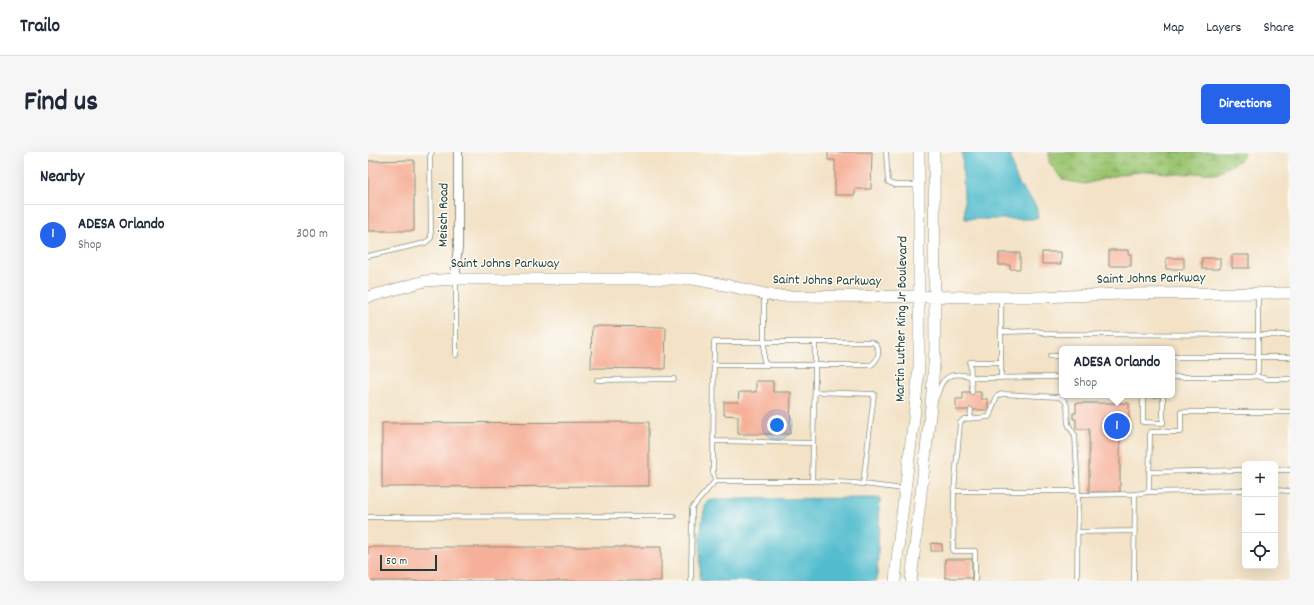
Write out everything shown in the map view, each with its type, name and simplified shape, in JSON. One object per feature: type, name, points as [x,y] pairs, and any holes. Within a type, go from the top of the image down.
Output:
[{"type":"street","name":"Meisch Road","points":[[456,279],[458,248],[458,152]]},
{"type":"street","name":"Martin Luther King Jr Boulevard","points":[[895,581],[919,366],[919,152]]},
{"type":"street","points":[[911,581],[932,406],[935,350],[933,155]]},
{"type":"street","name":"Saint Johns Parkway","points":[[368,297],[424,281],[456,279],[693,279],[774,296],[1040,297],[1122,294],[1290,293]]},
{"type":"street","points":[[906,486],[923,473]]},
{"type":"lane","points":[[368,256],[424,244],[431,238],[431,152]]},
{"type":"lane","points":[[886,152],[888,182],[894,185],[919,185]]},
{"type":"lane","points":[[456,279],[456,355]]},
{"type":"lane","points":[[1256,376],[1258,371],[1258,293]]},
{"type":"lane","points":[[764,294],[764,361],[766,364],[771,365]]},
{"type":"lane","points":[[1001,297],[1001,378]]},
{"type":"lane","points":[[1001,332],[1037,331],[1049,334],[1290,335]]},
{"type":"lane","points":[[714,365],[871,365],[878,358],[878,347],[872,342],[714,342],[713,472],[715,481]]},
{"type":"lane","points":[[812,481],[815,342]]},
{"type":"lane","points":[[1050,356],[1059,356]]},
{"type":"lane","points":[[1175,357],[1290,357]]},
{"type":"lane","points":[[972,392],[970,362],[1001,362]]},
{"type":"lane","points":[[932,406],[941,384],[946,377],[955,374],[966,374],[978,378],[1059,377]]},
{"type":"lane","points":[[1175,377],[1256,376],[1267,379],[1290,379]]},
{"type":"lane","points":[[597,380],[674,379]]},
{"type":"lane","points":[[815,392],[874,394],[863,484]]},
{"type":"lane","points":[[975,581],[975,551],[953,551],[954,491],[960,423],[964,419],[989,417],[997,396],[1002,394],[1059,397]]},
{"type":"lane","points":[[1062,398],[1067,403],[1068,422],[1074,435],[1078,493],[1077,581]]},
{"type":"lane","points":[[1143,398],[1143,422],[1163,422],[1163,398]]},
{"type":"lane","points":[[970,418],[971,410]]},
{"type":"lane","points":[[1149,492],[1150,432],[1181,432],[1181,412],[1290,412]]},
{"type":"lane","points":[[714,441],[813,443]]},
{"type":"lane","points":[[1149,472],[1242,470]]},
{"type":"lane","points":[[1278,470],[1290,470]]},
{"type":"lane","points":[[691,581],[692,508],[715,481],[812,481],[906,486]]},
{"type":"lane","points":[[954,491],[1135,494],[1149,492],[1242,490]]},
{"type":"lane","points":[[1278,490],[1290,491]]},
{"type":"lane","points":[[1134,581],[1135,494]]},
{"type":"lane","points":[[368,517],[674,516]]},
{"type":"lane","points":[[1077,532],[1135,531]]},
{"type":"green space","points":[[1049,152],[1244,152],[1242,159],[1216,173],[1178,174],[1148,171],[1122,174],[1085,184],[1063,180],[1049,162]]},
{"type":"water","points":[[962,152],[1010,152],[1016,177],[1020,185],[1034,203],[1038,212],[1038,217],[1032,219],[965,219]]},
{"type":"water","points":[[880,498],[877,581],[700,581],[700,540],[702,520],[707,501],[722,499]]},
{"type":"building","points":[[828,152],[872,152],[871,189],[855,189],[855,195],[835,195],[835,160],[828,160]]},
{"type":"building","points":[[414,160],[414,231],[368,231],[368,161]]},
{"type":"building","points":[[1109,250],[1128,250],[1128,254],[1131,254],[1131,266],[1109,266]]},
{"type":"building","points":[[1042,252],[1061,252],[1061,264],[1042,264]]},
{"type":"building","points":[[999,253],[1020,253],[1020,269],[1010,269],[1010,265],[999,265]]},
{"type":"building","points":[[1232,255],[1249,255],[1249,268],[1232,268]]},
{"type":"building","points":[[1166,258],[1184,258],[1184,269],[1166,269]]},
{"type":"building","points":[[1202,258],[1220,258],[1220,269],[1202,269]]},
{"type":"building","points":[[592,326],[666,327],[665,369],[591,368]]},
{"type":"building","points":[[756,381],[773,381],[773,392],[791,392],[790,434],[738,434],[738,416],[724,415],[724,402],[738,402],[739,392],[756,392]]},
{"type":"building","points":[[963,392],[981,392],[981,399],[988,399],[988,410],[956,410],[956,399],[963,399]]},
{"type":"building","points":[[1076,403],[1129,403],[1129,429],[1120,429],[1120,492],[1089,492],[1089,429],[1076,429],[1076,419],[1073,419],[1073,413],[1076,413]]},
{"type":"building","points":[[649,422],[649,486],[382,487],[382,423]]},
{"type":"building","points":[[931,543],[942,544],[942,551],[931,551]]},
{"type":"building","points":[[368,547],[661,547],[661,581],[368,581]]},
{"type":"building","points":[[945,559],[972,559],[972,578],[945,578]]},
{"type":"place","name":"ADESA Orlando","points":[[1117,426]]}]
